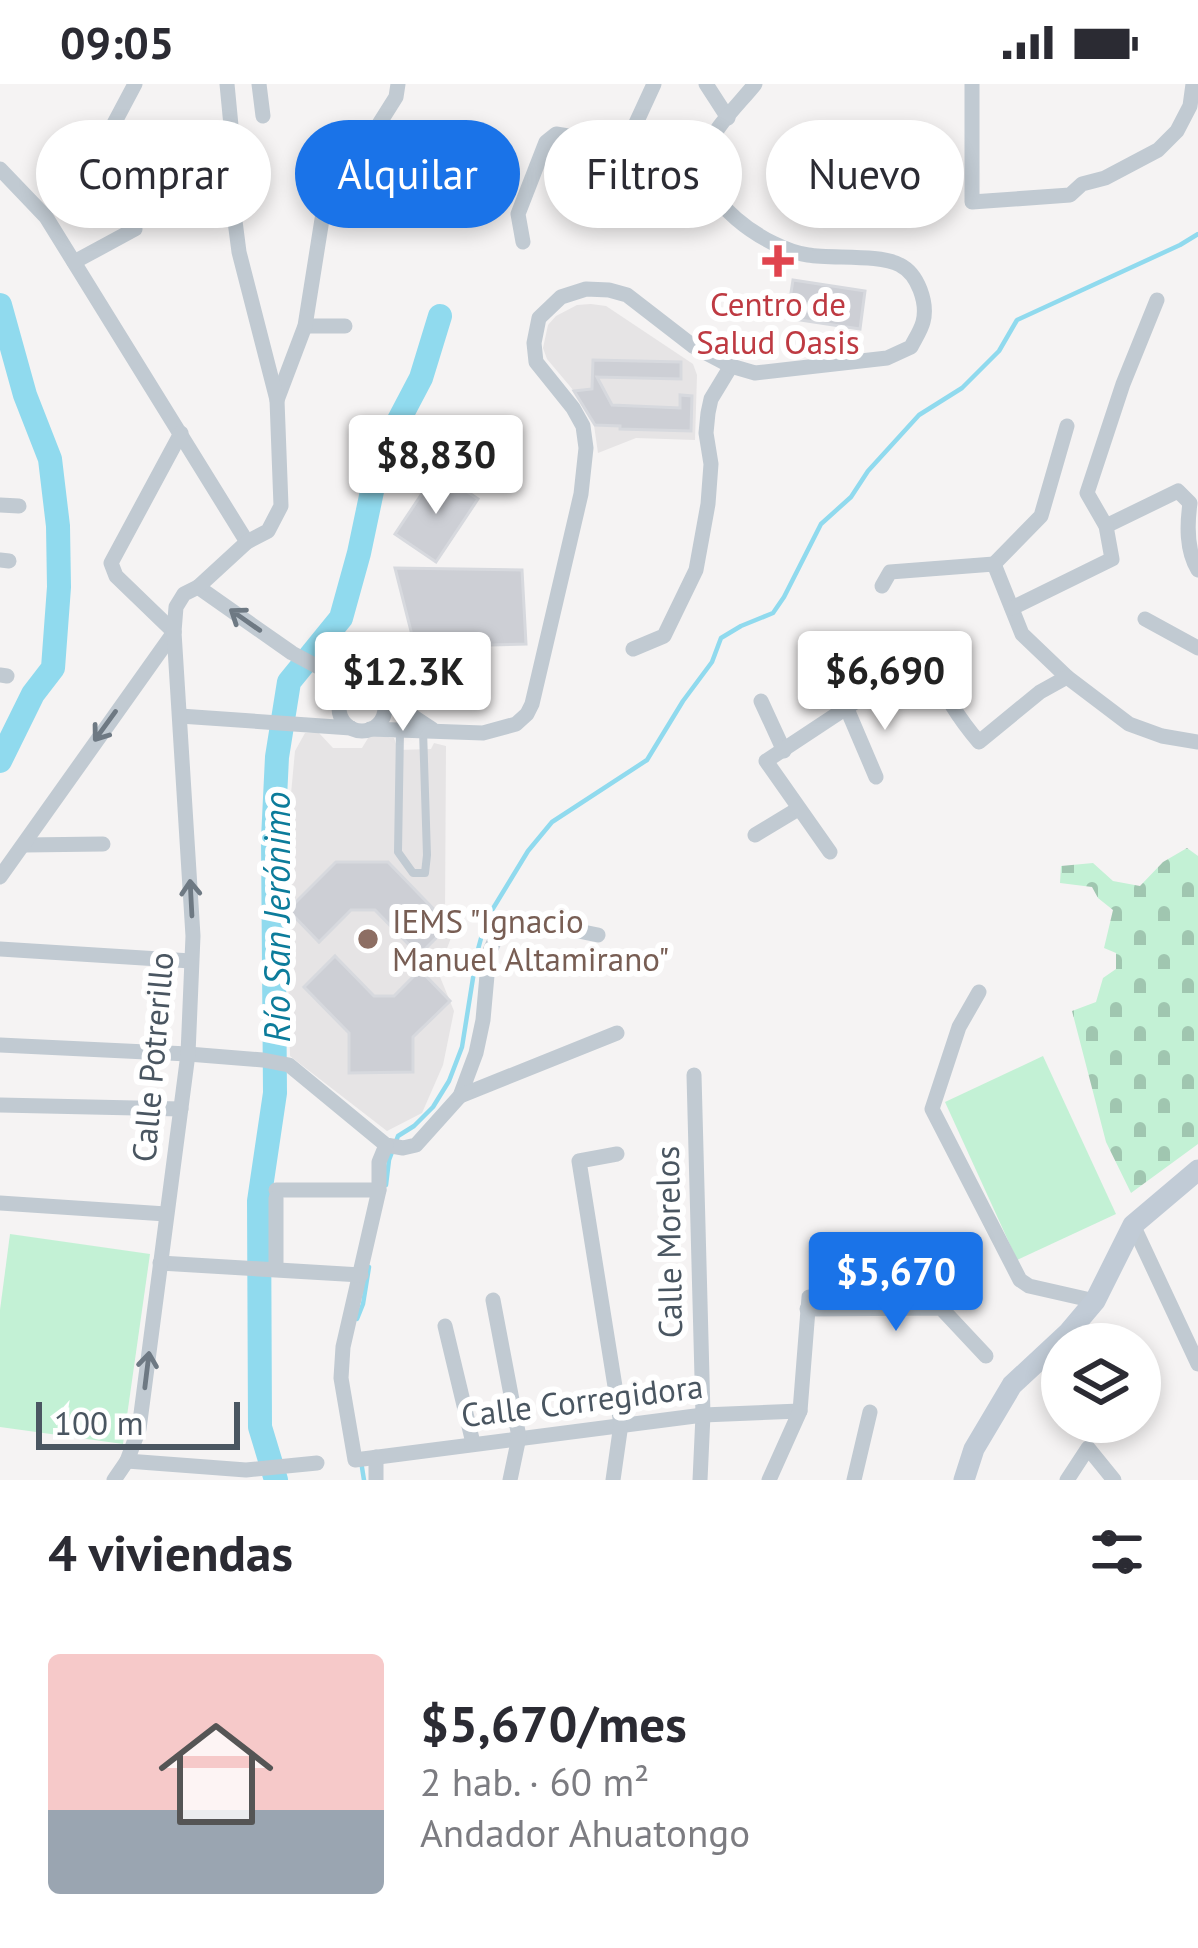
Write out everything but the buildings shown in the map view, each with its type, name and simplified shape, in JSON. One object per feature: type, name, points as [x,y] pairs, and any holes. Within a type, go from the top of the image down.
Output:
[{"type":"street","points":[[116,120],[135,84]]},
{"type":"street","points":[[0,877],[174,632],[176,607],[184,594],[268,531],[281,506],[277,400],[239,252],[232,198],[227,84]]},
{"type":"street","points":[[259,84],[263,116]]},
{"type":"street","points":[[277,400],[305,326],[322,213],[396,98],[398,84]]},
{"type":"street","points":[[523,242],[518,214],[546,142],[556,134],[611,143],[631,134],[653,84]]},
{"type":"street","points":[[706,84],[728,118]]},
{"type":"street","points":[[180,716],[360,731],[483,733],[506,729],[527,714],[581,494],[586,448],[583,426],[573,408],[536,362],[539,318],[561,297],[586,289],[627,295],[694,346],[755,373],[887,358],[911,347],[925,318],[920,287],[902,266],[782,248],[729,212],[710,187],[703,158],[710,139],[754,84]]},
{"type":"street","points":[[972,84],[972,202],[1070,195],[1082,184],[1105,178],[1158,150],[1177,131],[1190,106],[1193,84]]},
{"type":"street","points":[[0,169],[46,217],[248,542]]},
{"type":"street","points":[[74,262],[135,230]]},
{"type":"street","points":[[1012,608],[1112,560],[1106,526],[1087,493],[1157,300]]},
{"type":"street","points":[[305,326],[345,326]]},
{"type":"street","points":[[633,649],[664,636],[696,570],[711,464],[707,413],[731,366]]},
{"type":"street","points":[[882,586],[890,572],[994,563],[1041,516],[1066,426]]},
{"type":"street","points":[[174,632],[116,576],[111,563],[181,433]]},
{"type":"street","points":[[1106,526],[1178,491],[1190,503],[1187,523],[1198,570]]},
{"type":"street","points":[[0,505],[19,506]]},
{"type":"street","points":[[994,563],[1022,634],[1066,677],[1129,724],[1198,742]]},
{"type":"street","points":[[198,587],[314,667],[354,686],[370,686],[429,730]]},
{"type":"street","points":[[1145,619],[1198,648]]},
{"type":"street","name":"Calle Potrerillo","points":[[114,1480],[139,1429],[188,1054],[193,936],[174,632]]},
{"type":"street","points":[[830,851],[766,761],[881,685],[930,662],[940,686],[979,742],[1066,677]]},
{"type":"street","points":[[351,728],[341,717],[339,703],[354,686]]},
{"type":"street","points":[[370,729],[385,712],[382,696]]},
{"type":"street","points":[[761,700],[784,751]]},
{"type":"street","points":[[847,709],[876,777]]},
{"type":"street","points":[[755,835],[798,808]]},
{"type":"street","points":[[25,845],[103,844]]},
{"type":"street","points":[[0,1045],[188,1054],[289,1065],[392,1146],[416,1145],[460,1096],[476,1053],[489,953],[500,929],[519,919],[598,935]]},
{"type":"street","points":[[0,950],[191,961]]},
{"type":"street","points":[[980,992],[959,1027],[932,1109],[1020,1280],[1095,1301]]},
{"type":"street","points":[[460,1096],[617,1033]]},
{"type":"street","name":"Calle Morelos","points":[[694,1075],[703,1415],[700,1480]]},
{"type":"street","points":[[0,1105],[181,1109]]},
{"type":"street","points":[[376,1480],[341,1378],[347,1324],[379,1190],[379,1162],[392,1146]]},
{"type":"street","points":[[613,1480],[620,1424],[579,1161],[617,1154]]},
{"type":"street","points":[[964,1480],[974,1450],[1012,1384],[1095,1301],[1132,1225],[1198,1170]]},
{"type":"street","points":[[273,1269],[276,1194],[379,1190]]},
{"type":"street","points":[[0,1203],[166,1214]]},
{"type":"street","points":[[1132,1225],[1198,1364]]},
{"type":"street","points":[[160,1263],[361,1275]]},
{"type":"street","points":[[493,1300],[519,1437],[510,1480]]},
{"type":"street","points":[[769,1480],[800,1411],[808,1303],[941,1308],[986,1356]]},
{"type":"street","points":[[445,1326],[472,1444]]},
{"type":"street","name":"Calle Corregidora","points":[[369,1458],[620,1424],[800,1411]]},
{"type":"street","points":[[854,1480],[869,1412]]},
{"type":"street","points":[[1067,1480],[1088,1448],[1114,1480]]},
{"type":"street","points":[[127,1461],[182,1473],[317,1462]]},
{"type":"lane","points":[[400,729],[398,852],[413,873],[425,874],[429,730]]},
{"type":"shaded area","points":[[591,304],[606,306],[693,364],[697,375],[695,440],[636,438],[598,453],[594,425],[543,348],[548,325],[556,316]]},
{"type":"shaded area","name":"IEMS \"Ignacio Manuel Altamirano\"","points":[[318,732],[333,748],[362,748],[370,735],[394,738],[398,750],[431,749],[434,743],[446,746],[445,915],[454,930],[438,972],[454,1011],[443,1065],[422,1113],[387,1131],[290,1056],[281,901],[295,751],[305,733]]},
{"type":"green space","points":[[1187,848],[1198,856],[1198,1144],[1131,1193],[1106,1142],[1072,1011],[1096,1002],[1103,978],[1116,969],[1116,953],[1104,948],[1113,910],[1092,887],[1060,883],[1061,866],[1093,863],[1113,881],[1140,886],[1163,862]]},
{"type":"green space","points":[[1043,1056],[1116,1214],[1017,1260],[945,1102]]},
{"type":"green space","points":[[10,1234],[150,1254],[123,1444],[0,1427],[0,1310]]},
{"type":"waterway","points":[[386,1185],[398,1136],[433,1107],[462,1047],[486,920],[528,851],[552,822],[647,760],[712,662],[721,638],[773,613],[821,524],[851,497],[919,415],[962,388],[999,351],[1017,320],[1198,234]]},
{"type":"waterway","points":[[0,305],[25,395],[50,459],[59,587],[53,668],[33,694],[0,761]]},
{"type":"waterway","name":"Río San Jerónimo","points":[[276,1480],[260,1427],[259,1201],[275,1093],[277,757],[289,682],[341,618],[379,458],[421,378],[440,316]]},
{"type":"waterway","points":[[357,1319],[369,1267]]},
{"type":"waterway","points":[[361,1461],[364,1480]]},
{"type":"place","name":"Centro de Salud Oasis","points":[[778,261]]},
{"type":"place","name":"IEMS \"Ignacio Manuel Altamirano\"","points":[[368,939]]}]
